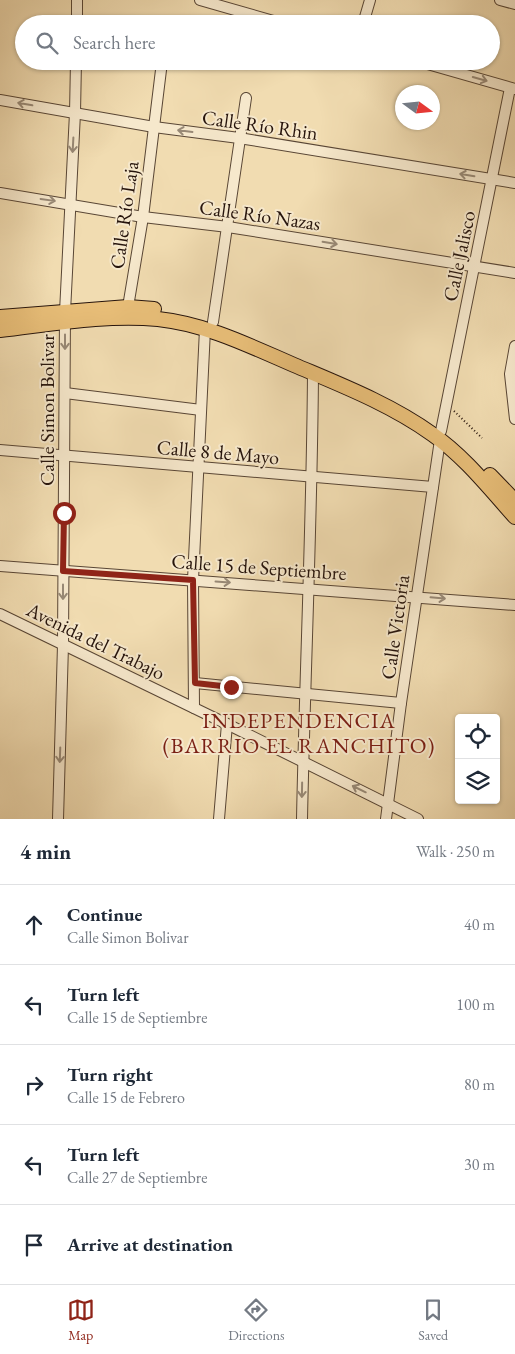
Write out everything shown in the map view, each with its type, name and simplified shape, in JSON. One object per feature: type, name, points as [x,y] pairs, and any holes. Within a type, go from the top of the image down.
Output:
[{"type":"main road","points":[[0,330],[128,307],[158,310],[209,325],[320,366],[396,403],[474,459],[515,502]]},
{"type":"main road","points":[[0,317],[126,317],[209,325],[220,333],[400,413],[440,435],[515,517]]},
{"type":"street","points":[[76,15],[77,0]]},
{"type":"street","points":[[200,0],[252,15]]},
{"type":"street","points":[[366,15],[370,0]]},
{"type":"street","points":[[500,0],[515,4]]},
{"type":"street","name":"Calle Simon Bolivar","points":[[58,819],[63,645],[65,317],[76,70]]},
{"type":"street","name":"Calle Río Laja","points":[[128,307],[143,217],[161,70]]},
{"type":"street","points":[[448,70],[513,89]]},
{"type":"street","name":"Calle Jalisco","points":[[440,435],[513,89]]},
{"type":"street","points":[[194,708],[193,580],[201,410],[209,325],[228,227],[246,98]]},
{"type":"street","name":"Calle Río Rhin","points":[[0,100],[154,127],[239,138],[515,183]]},
{"type":"street","name":"Calle Río Nazas","points":[[0,193],[143,217],[228,227],[515,273]]},
{"type":"street","points":[[515,346],[510,374],[515,419]]},
{"type":"street","points":[[302,819],[304,695],[312,477],[313,373]]},
{"type":"street","points":[[65,393],[201,410]]},
{"type":"street","name":"Calle Victoria","points":[[386,819],[440,435]]},
{"type":"street","name":"Calle 8 de Mayo","points":[[0,450],[432,487]]},
{"type":"street","name":"Calle 15 de Septiembre","points":[[0,566],[515,605]]},
{"type":"street","name":"Avenida del Trabajo","points":[[0,614],[228,724],[418,819]]},
{"type":"street","points":[[195,683],[401,703]]},
{"type":"street","points":[[219,819],[228,724]]},
{"type":"path","points":[[447,404],[482,438]]},
{"type":"district","name":"INDEPENDENCIA (BARRIO EL RANCHITO)","points":[[299,732]]},
{"type":"route","points":[[64,513],[63,571],[193,580],[195,683],[231,687]]}]
